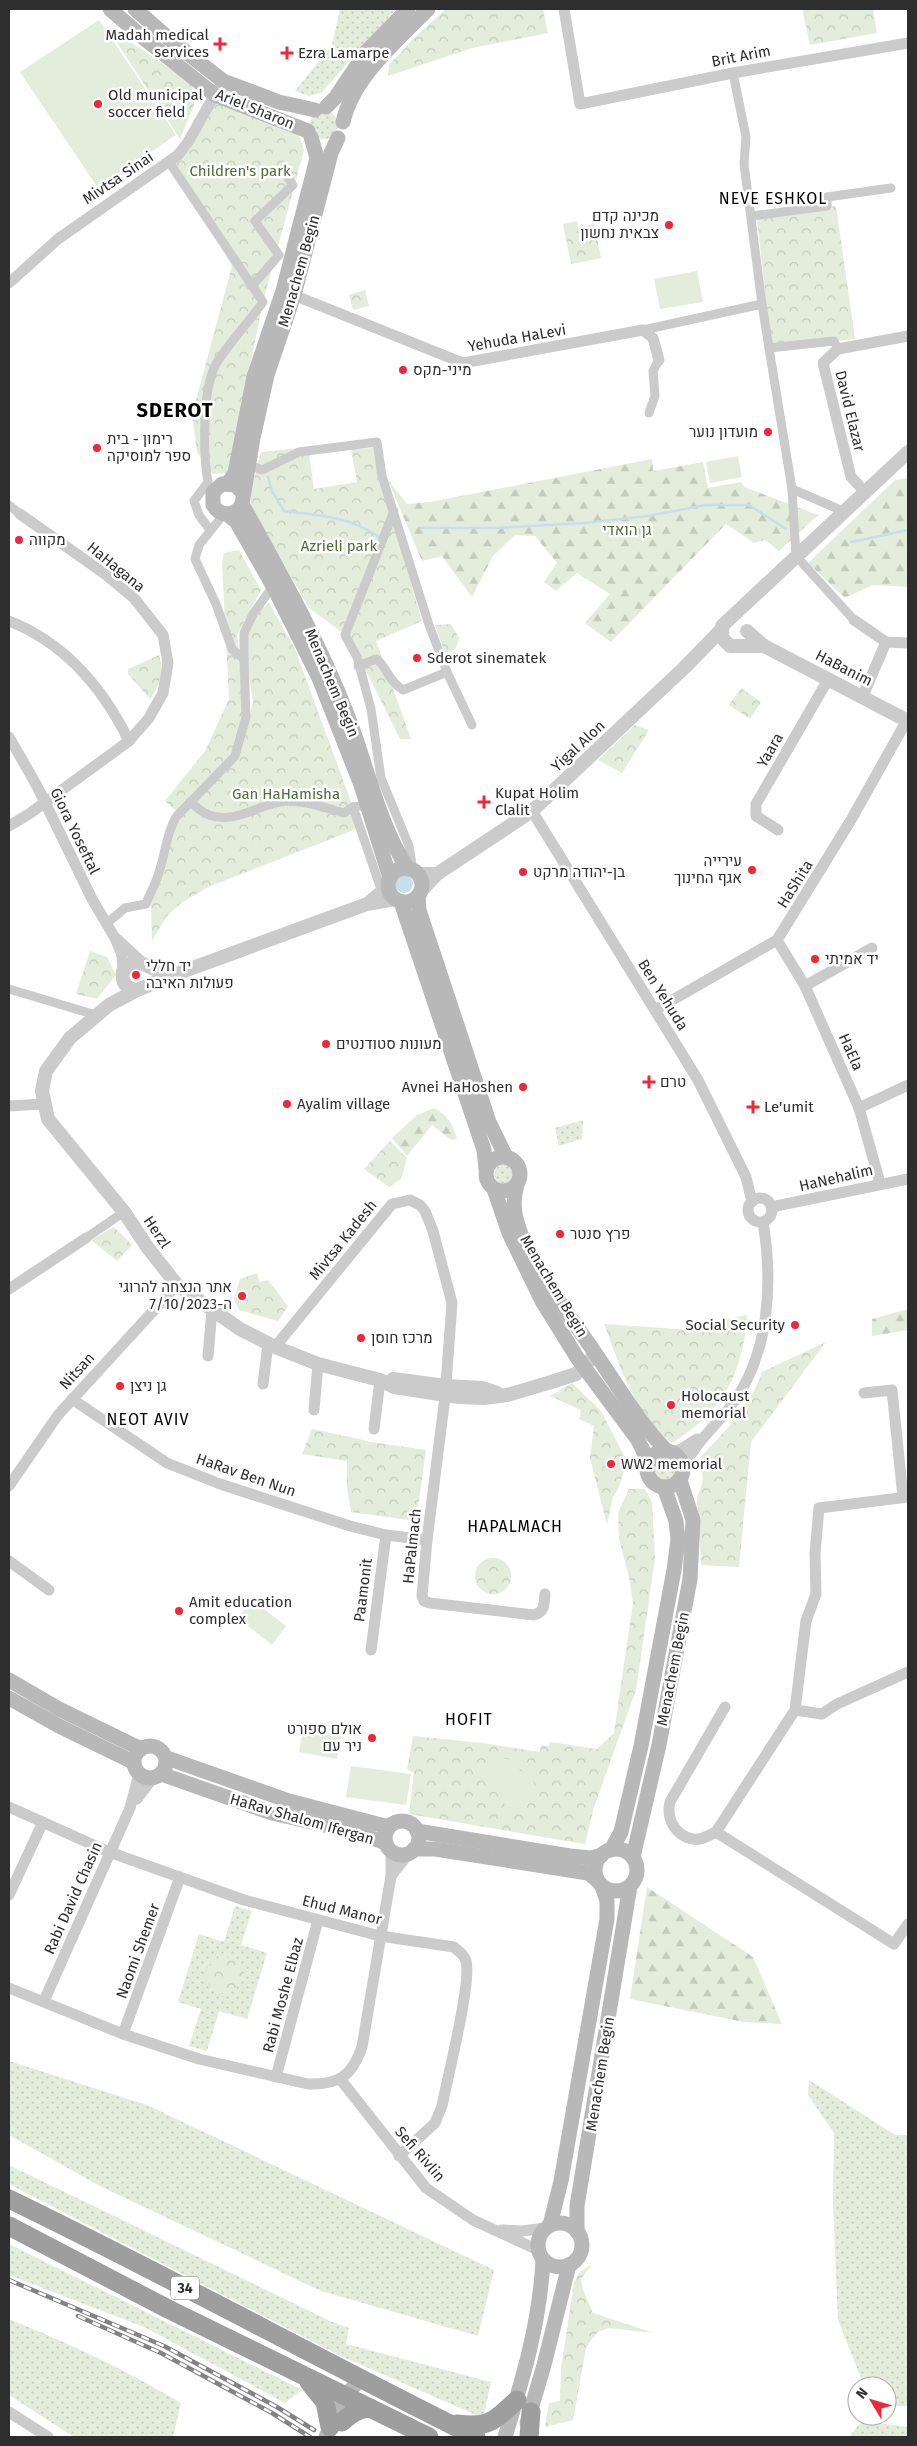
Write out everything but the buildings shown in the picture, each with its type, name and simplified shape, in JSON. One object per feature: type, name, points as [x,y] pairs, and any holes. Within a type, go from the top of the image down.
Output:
[{"type":"highway","name":"34","points":[[9,2199],[180,2285],[359,2380],[476,2437]]},
{"type":"highway","name":"34","points":[[9,2226],[429,2437]]},
{"type":"highway","points":[[301,2374],[317,2390],[325,2402],[333,2431],[352,2414],[361,2409],[357,2402]]},
{"type":"highway","points":[[446,2422],[477,2426],[487,2424],[524,2406],[529,2437]]},
{"type":"main road","name":"Ariel Sharon","points":[[110,9],[140,36],[215,95],[310,134]]},
{"type":"main road","name":"Ariel Sharon","points":[[135,9],[168,38],[223,81],[279,102],[320,109]]},
{"type":"main road","points":[[408,9],[366,52],[336,97],[308,120],[310,134],[325,143],[338,138],[348,106],[376,64],[428,9]]},
{"type":"main road","points":[[320,109],[337,112],[343,122]]},
{"type":"main road","name":"Menachem Begin","points":[[228,483],[235,473],[254,377],[289,293],[317,158],[310,134]]},
{"type":"main road","name":"Menachem Begin","points":[[338,138],[331,153],[289,293],[267,375],[242,499],[318,645],[347,714],[392,840],[413,872]]},
{"type":"main road","points":[[228,483],[237,486],[242,499],[236,512],[226,514],[214,507],[212,497],[218,486],[228,483]]},
{"type":"main road","name":"Menachem Begin","points":[[226,514],[236,521],[273,586],[319,678],[362,785],[360,806],[484,1150],[486,1169]]},
{"type":"main road","points":[[419,894],[411,901],[391,892],[397,871],[413,872],[421,883],[419,910],[489,1122],[506,1157]]},
{"type":"main road","points":[[506,1157],[514,1161],[519,1168],[520,1177],[517,1185],[508,1191],[494,1189],[487,1181],[486,1169],[494,1159],[506,1157]]},
{"type":"main road","name":"Menachem Begin","points":[[517,1185],[514,1206],[524,1242],[596,1354],[657,1441],[669,1452]]},
{"type":"main road","name":"Menachem Begin","points":[[494,1189],[523,1266],[542,1301],[581,1363],[638,1440],[649,1463]]},
{"type":"main road","points":[[669,1452],[679,1458],[681,1475],[672,1486],[664,1487],[651,1480],[648,1474],[649,1463],[656,1454],[669,1452]]},
{"type":"main road","name":"Menachem Begin","points":[[633,1857],[659,1744],[690,1579],[692,1520],[681,1475]]},
{"type":"main road","name":"Menachem Begin","points":[[606,1852],[621,1832],[641,1746],[674,1570],[678,1539],[676,1521],[664,1487]]},
{"type":"main road","name":"HaRav Shalom Ifergan","points":[[9,1680],[59,1708],[145,1767]]},
{"type":"main road","name":"HaRav Shalom Ifergan","points":[[9,1698],[59,1726],[145,1767],[272,1813],[355,1832],[388,1847]]},
{"type":"main road","name":"HaRav Shalom Ifergan","points":[[145,1767],[147,1746],[157,1747],[162,1750],[167,1758],[289,1801],[389,1827]]},
{"type":"main road","points":[[145,1767],[166,1767],[167,1758]]},
{"type":"main road","points":[[412,1851],[418,1842],[417,1831],[412,1825],[405,1822],[397,1822],[389,1827],[386,1834],[388,1847],[398,1854],[435,1848],[588,1873],[600,1883],[614,1890],[630,1886],[638,1872],[636,1861],[625,1852],[606,1852],[591,1858],[417,1831]]},
{"type":"main road","points":[[600,1883],[595,1864],[606,1852]]},
{"type":"main road","name":"Menachem Begin","points":[[548,2226],[561,2181],[607,1919],[607,1902],[600,1883]]},
{"type":"main road","name":"Menachem Begin","points":[[577,2232],[577,2206],[630,1886]]},
{"type":"main road","points":[[521,2437],[528,2362],[539,2304],[540,2255],[538,2239],[548,2226],[566,2224],[577,2232],[581,2238],[581,2248],[575,2261],[569,2265],[554,2266],[540,2255]]},
{"type":"main road","points":[[505,2437],[524,2406],[569,2265]]},
{"type":"main road","points":[[333,2431],[357,2402],[359,2380]]},
{"type":"street","name":"Brit Arim","points":[[564,9],[580,104],[732,73],[908,44]]},
{"type":"street","points":[[732,73],[746,137],[744,164],[762,304],[792,489],[796,556],[854,620],[886,642],[908,643]]},
{"type":"street","name":"Mivtsa Sinai","points":[[9,283],[58,238],[169,162],[188,142],[223,81]]},
{"type":"street","points":[[169,162],[263,302],[216,366],[206,401],[204,457],[208,482],[194,501],[199,515],[210,530]]},
{"type":"street","points":[[252,286],[279,255],[255,221],[293,185],[288,178]]},
{"type":"street","points":[[752,216],[827,206],[827,197],[891,188]]},
{"type":"street","name":"Yehuda HaLevi","points":[[289,293],[463,363],[643,330]]},
{"type":"street","points":[[643,330],[762,304]]},
{"type":"street","points":[[643,330],[653,338],[659,360],[652,371],[655,396],[649,413]]},
{"type":"street","name":"David Elazar","points":[[865,492],[851,477],[823,363],[838,348],[908,336]]},
{"type":"street","points":[[769,348],[834,341],[838,348]]},
{"type":"street","points":[[248,464],[262,470],[299,452],[377,442],[382,476],[429,625],[447,672],[472,725]]},
{"type":"street","name":"Yigal Alon","points":[[419,894],[437,874],[532,811],[685,667],[796,556],[908,452]]},
{"type":"street","points":[[792,489],[845,512]]},
{"type":"street","name":"HaHagana","points":[[9,505],[105,574],[134,598],[162,635],[168,663],[164,693],[149,718],[129,741],[9,826]]},
{"type":"street","points":[[394,511],[346,635],[371,708],[381,778],[409,846],[413,872],[437,874]]},
{"type":"street","points":[[226,514],[210,530],[196,552],[196,566],[216,604],[232,649],[244,659]]},
{"type":"street","points":[[107,923],[124,908],[146,904],[158,876],[162,852],[172,824],[190,802],[235,756],[246,717],[244,633],[253,614],[273,586]]},
{"type":"street","name":"Yigal Alon","points":[[747,629],[759,592]]},
{"type":"street","points":[[739,620],[747,629],[746,639],[734,646],[722,638],[725,625],[739,620]]},
{"type":"street","points":[[9,621],[49,641],[78,666],[96,685],[117,716],[129,741]]},
{"type":"street","name":"HaBanim","points":[[747,629],[764,646],[829,678],[907,721]]},
{"type":"street","points":[[863,696],[886,642]]},
{"type":"street","name":"Yigal Alon","points":[[685,667],[704,656],[734,646]]},
{"type":"street","name":"HaBanim","points":[[734,646],[764,646]]},
{"type":"street","points":[[358,666],[376,659],[381,662],[394,684],[403,690],[447,672]]},
{"type":"street","name":"Yaara","points":[[778,830],[756,816],[756,804],[829,678]]},
{"type":"street","name":"HaShita","points":[[655,1010],[777,940],[851,820],[907,721]]},
{"type":"street","name":"Giora Yoseftal","points":[[9,737],[92,899],[115,938],[122,955],[123,974]]},
{"type":"street","points":[[190,802],[209,815],[227,817],[247,814],[280,802],[298,801],[344,813],[360,806]]},
{"type":"street","name":"Ben Yehuda","points":[[532,811],[702,1089],[746,1177],[752,1202]]},
{"type":"street","name":"Herzl","points":[[96,1015],[141,989],[176,974],[367,904],[391,892]]},
{"type":"street","name":"Giora Yoseftal","points":[[115,938],[145,965]]},
{"type":"street","name":"HaEla","points":[[777,940],[805,986],[859,1108],[880,1183]]},
{"type":"street","points":[[805,986],[872,948]]},
{"type":"street","points":[[145,965],[150,975],[141,989],[128,988],[123,974],[132,963],[145,965],[157,972],[176,974]]},
{"type":"street","name":"Herzl","points":[[123,974],[112,995],[96,1015],[65,1043],[46,1071],[42,1091],[43,1104],[48,1119],[58,1134],[124,1212],[148,1248],[177,1285],[212,1310],[272,1345],[318,1364],[380,1380],[394,1387],[484,1398],[506,1395],[548,1383],[560,1372],[596,1354]]},
{"type":"street","points":[[9,989],[96,1015]]},
{"type":"street","points":[[859,1108],[908,1085]]},
{"type":"street","points":[[9,1106],[43,1104]]},
{"type":"street","name":"HaNehalim","points":[[771,1207],[880,1183],[908,1179]]},
{"type":"street","points":[[681,1475],[691,1452],[704,1434],[731,1405],[748,1378],[757,1352],[768,1305],[763,1222],[771,1214],[771,1207],[762,1199],[752,1202],[748,1209],[750,1216],[755,1221],[763,1222]]},
{"type":"street","name":"Mivtsa Kadesh","points":[[272,1345],[392,1204],[410,1200],[420,1205],[425,1211],[433,1231],[452,1303],[445,1392]]},
{"type":"street","points":[[9,1289],[124,1212]]},
{"type":"street","name":"Nitsan","points":[[9,1486],[72,1399],[177,1285]]},
{"type":"street","points":[[208,1356],[212,1310]]},
{"type":"street","points":[[263,1384],[272,1345]]},
{"type":"street","points":[[314,1410],[318,1364]]},
{"type":"street","points":[[374,1429],[380,1380]]},
{"type":"street","points":[[726,1707],[670,1802],[668,1813],[673,1825],[681,1834],[693,1839],[704,1838],[716,1832],[795,1710],[806,1621],[816,1594],[815,1553],[819,1508],[906,1497],[892,1390],[864,1392]]},
{"type":"street","name":"HaPalmach","points":[[445,1392],[427,1540],[422,1596],[424,1601],[534,1615],[540,1613],[544,1608],[545,1594]]},
{"type":"street","name":"HaRav Ben Nun","points":[[72,1399],[166,1463],[269,1501],[386,1534],[427,1540]]},
{"type":"street","points":[[669,1452],[683,1448],[704,1434]]},
{"type":"street","name":"Paamonit","points":[[370,1650],[386,1534]]},
{"type":"street","points":[[9,1560],[50,1590]]},
{"type":"street","points":[[795,1710],[822,1714],[837,1704],[908,1672]]},
{"type":"street","name":"Rabi David Chasin","points":[[44,2001],[130,1808],[145,1767]]},
{"type":"street","name":"Ehud Manor","points":[[9,1807],[109,1852],[244,1900],[380,1936],[454,1947],[463,1954],[467,1963],[466,1984],[442,2106],[435,2123],[399,2156]]},
{"type":"street","points":[[9,1895],[44,1822]]},
{"type":"street","points":[[716,1832],[894,1944],[908,1924]]},
{"type":"street","points":[[9,1988],[123,2034],[199,2059],[276,2077],[316,2084],[324,2085],[341,2080],[356,2065],[362,2047],[392,1876],[388,1847]]},
{"type":"street","points":[[392,1876],[412,1851]]},
{"type":"street","name":"Naomi Shemer","points":[[123,2034],[180,1877]]},
{"type":"street","name":"Rabi Moshe Elbaz","points":[[276,2077],[318,1920]]},
{"type":"street","name":"Sefi Rivlin","points":[[341,2080],[426,2188],[473,2220],[540,2255]]},
{"type":"street","name":"Sefi Rivlin","points":[[493,2229],[522,2231],[548,2226]]},
{"type":"street","points":[[9,2412],[48,2437]]},
{"type":"green space","points":[[340,9],[396,9],[321,93],[309,96],[295,91],[332,45]]},
{"type":"green space","points":[[446,9],[543,9],[548,33],[472,48],[388,76],[389,65],[416,36]]},
{"type":"green space","points":[[802,9],[873,9],[877,33],[810,45]]},
{"type":"green space","name":"Old municipal soccer field","points":[[99,20],[176,135],[98,188],[20,72]]},
{"type":"green space","points":[[108,29],[140,48],[192,84],[194,105],[180,139]]},
{"type":"green space","name":"Children's park","points":[[216,103],[298,133],[304,150],[263,302],[228,473],[213,474],[197,452],[192,415],[232,266],[202,213],[168,168]]},
{"type":"green space","points":[[324,111],[334,115],[338,125],[334,135],[324,139],[314,135],[310,125],[314,115]]},
{"type":"green space","points":[[836,206],[855,339],[771,348],[757,218]]},
{"type":"green space","points":[[577,221],[578,228],[594,224],[601,258],[571,264],[563,224]]},
{"type":"green space","points":[[697,271],[703,302],[660,309],[654,279]]},
{"type":"green space","points":[[365,290],[369,306],[353,310],[349,295]]},
{"type":"green space","name":"Azrieli park","points":[[308,447],[314,489],[357,482],[351,449],[375,448],[383,488],[422,621],[376,641],[411,739],[400,739],[346,635],[309,608],[251,507],[251,489],[261,452]]},
{"type":"green space","points":[[738,456],[742,477],[710,483],[706,462]]},
{"type":"green space","name":"גן הואדי","points":[[652,459],[653,471],[703,462],[708,488],[741,482],[744,487],[818,515],[779,551],[765,540],[754,543],[726,524],[611,642],[585,623],[610,594],[577,573],[556,591],[544,582],[557,563],[535,536],[515,535],[493,556],[472,597],[442,556],[422,561],[388,480],[407,504],[430,502]]},
{"type":"green space","points":[[908,478],[908,587],[873,585],[845,598],[808,563],[895,480]]},
{"type":"green space","points":[[239,550],[261,590],[237,635],[244,697],[243,721],[232,752],[177,812],[165,801],[205,751],[229,699],[222,565],[224,553]]},
{"type":"green space","name":"Gan HaHamisha","points":[[269,603],[295,649],[359,828],[208,887],[180,904],[166,917],[152,941],[151,903],[178,819],[239,758],[253,703],[246,653],[248,635],[256,613]]},
{"type":"green space","points":[[451,624],[459,638],[456,648],[446,656],[435,625]]},
{"type":"green space","points":[[159,655],[161,666],[160,678],[150,699],[128,674],[128,669]]},
{"type":"green space","points":[[741,688],[761,702],[750,719],[729,705]]},
{"type":"green space","points":[[635,725],[649,730],[622,773],[598,760]]},
{"type":"green space","points":[[90,951],[107,957],[116,975],[97,999],[76,994]]},
{"type":"green space","points":[[434,1108],[449,1121],[457,1139],[451,1140],[432,1125],[407,1156],[392,1138],[417,1115]]},
{"type":"green space","points":[[583,1120],[582,1139],[559,1146],[555,1128]]},
{"type":"green space","points":[[390,1141],[407,1158],[401,1179],[389,1187],[364,1169]]},
{"type":"green space","points":[[504,1164],[511,1167],[514,1174],[511,1181],[504,1184],[497,1181],[494,1174],[497,1167]]},
{"type":"green space","points":[[114,1227],[132,1245],[117,1261],[91,1240]]},
{"type":"green space","points":[[257,1273],[260,1282],[268,1280],[288,1306],[278,1321],[239,1310],[234,1299],[240,1279]]},
{"type":"green space","points":[[908,1309],[908,1330],[872,1336],[872,1319]]},
{"type":"green space","points":[[747,1315],[741,1356],[727,1390],[704,1418],[672,1443],[659,1432],[638,1404],[604,1324],[691,1330]]},
{"type":"green space","points":[[826,1342],[751,1442],[739,1567],[701,1565],[697,1496],[703,1478],[697,1461],[743,1409],[762,1372]]},
{"type":"green space","points":[[572,1383],[601,1411],[627,1461],[619,1487],[613,1497],[607,1525],[590,1458],[594,1426],[579,1419],[581,1410],[550,1396]]},
{"type":"green space","points":[[312,1429],[365,1441],[426,1450],[416,1521],[351,1512],[347,1488],[347,1461],[302,1454]]},
{"type":"green space","points":[[665,1456],[670,1457],[676,1463],[676,1473],[670,1479],[665,1480],[660,1479],[654,1473],[653,1468],[654,1463],[660,1457]]},
{"type":"green space","points":[[629,1489],[645,1489],[652,1502],[655,1559],[636,1690],[594,1807],[585,1844],[409,1814],[414,1773],[407,1769],[413,1736],[482,1743],[540,1752],[541,1745],[549,1746],[550,1742],[597,1749],[614,1733],[633,1603],[629,1577],[619,1539],[618,1513]]},
{"type":"green space","points":[[493,1558],[505,1564],[511,1576],[505,1588],[493,1594],[481,1588],[475,1576],[481,1564]]},
{"type":"green space","points":[[252,1600],[286,1626],[272,1645],[238,1618]]},
{"type":"green space","points":[[303,1730],[341,1737],[337,1759],[299,1752]]},
{"type":"green space","points":[[499,1758],[515,1762],[520,1771],[529,1776],[534,1783],[535,1791],[533,1798],[521,1808],[513,1809],[505,1805],[499,1795],[486,1786],[484,1773],[491,1763]]},
{"type":"green space","points":[[351,1766],[411,1774],[406,1805],[346,1797]]},
{"type":"green space","points":[[647,1887],[753,1957],[782,2024],[744,2022],[630,1999]]},
{"type":"green space","points":[[235,1906],[252,1911],[241,1945],[267,1953],[247,2019],[219,2011],[207,2051],[189,2046],[201,2009],[178,2002],[199,1934],[224,1942]]},
{"type":"green space","points":[[224,1957],[231,1958],[237,1962],[241,1968],[241,1982],[237,1988],[231,1992],[224,1993],[217,1992],[211,1988],[207,1982],[206,1975],[207,1968],[211,1962],[217,1958]]},
{"type":"green space","points":[[9,2061],[147,2105],[494,2270],[478,2336],[321,2291],[100,2186],[9,2135]]},
{"type":"green space","points":[[809,2080],[895,2135],[908,2135],[908,2406],[897,2406],[897,2376],[860,2376],[838,2320],[833,2203],[834,2133],[808,2095]]},
{"type":"green space","points":[[9,2165],[330,2321],[349,2328],[346,2344],[491,2382],[483,2418],[341,2356],[9,2184]]},
{"type":"green space","points":[[9,2244],[302,2390],[285,2403],[144,2327],[9,2275]]},
{"type":"green space","points":[[592,2264],[581,2279],[583,2290],[593,2313],[654,2333],[608,2328],[598,2332],[586,2348],[573,2420],[545,2427],[549,2403],[560,2401],[561,2369],[574,2282],[580,2272]]},
{"type":"green space","points":[[9,2319],[96,2358],[181,2403],[173,2437],[74,2437],[9,2395]]},
{"type":"green space","points":[[858,2426],[908,2427],[908,2437],[849,2437]]},
{"type":"water","points":[[400,875],[408,875],[413,880],[411,891],[400,893],[395,888],[395,880]]},
{"type":"waterway","points":[[268,477],[272,491],[284,511],[335,518],[360,526],[381,539]]},
{"type":"waterway","points":[[421,528],[496,528],[584,523],[648,516],[706,505],[749,505],[786,529]]},
{"type":"waterway","points":[[851,542],[908,530]]},
{"type":"railway","points":[[9,2280],[164,2346],[277,2407],[314,2430]]},
{"type":"railway","points":[[78,2316],[161,2353],[272,2413],[310,2437]]},
{"type":"place","name":"Madah medical services","points":[[220,44]]},
{"type":"place","name":"Ezra Lamarpe","points":[[287,53]]},
{"type":"place","name":"Old municipal soccer field","points":[[98,104]]},
{"type":"place","name":"מכינה קדם צבאית נחשון","points":[[669,225]]},
{"type":"place","name":"מיני-מקס","points":[[403,370]]},
{"type":"place","name":"מועדון נוער","points":[[768,432]]},
{"type":"place","name":"רימון - בית ספר למוסיקה","points":[[97,448]]},
{"type":"place","name":"מקווה","points":[[19,540]]},
{"type":"place","name":"Sderot sinematek","points":[[417,658]]},
{"type":"place","name":"Kupat Holim Clalit","points":[[484,802]]},
{"type":"place","name":"עירייה אגף החינוך","points":[[752,870]]},
{"type":"place","name":"בן-יהודה מרקט","points":[[523,872]]},
{"type":"place","name":"יד אמיתי","points":[[815,959]]},
{"type":"place","name":"יד חללי פעולות האיבה","points":[[136,975]]},
{"type":"place","name":"מעונות סטודנטים","points":[[326,1044]]},
{"type":"place","name":"טרם","points":[[649,1082]]},
{"type":"place","name":"Avnei HaHoshen","points":[[523,1087]]},
{"type":"place","name":"Ayalim village","points":[[287,1104]]},
{"type":"place","name":"Le'umit","points":[[753,1107]]},
{"type":"place","name":"פרץ סנטר","points":[[560,1234]]},
{"type":"place","name":"אתר הנצחה להרוגי ה-7/10/2023","points":[[242,1296]]},
{"type":"place","name":"Social Security","points":[[795,1325]]},
{"type":"place","name":"מרכז חוסן","points":[[361,1338]]},
{"type":"place","name":"גן ניצן","points":[[120,1386]]},
{"type":"place","name":"Holocaust memorial","points":[[671,1405]]},
{"type":"place","name":"WW2 memorial","points":[[611,1464]]},
{"type":"place","name":"Amit education complex","points":[[179,1611]]},
{"type":"place","name":"אולם ספורט ניר עם","points":[[372,1738]]},
{"type":"district","name":"NEVE ESHKOL","points":[[773,198]]},
{"type":"district","name":"SDEROT","points":[[175,410]]},
{"type":"district","name":"NEOT AVIV","points":[[148,1419]]},
{"type":"district","name":"HAPALMACH","points":[[515,1526]]},
{"type":"district","name":"HOFIT","points":[[469,1719]]}]
